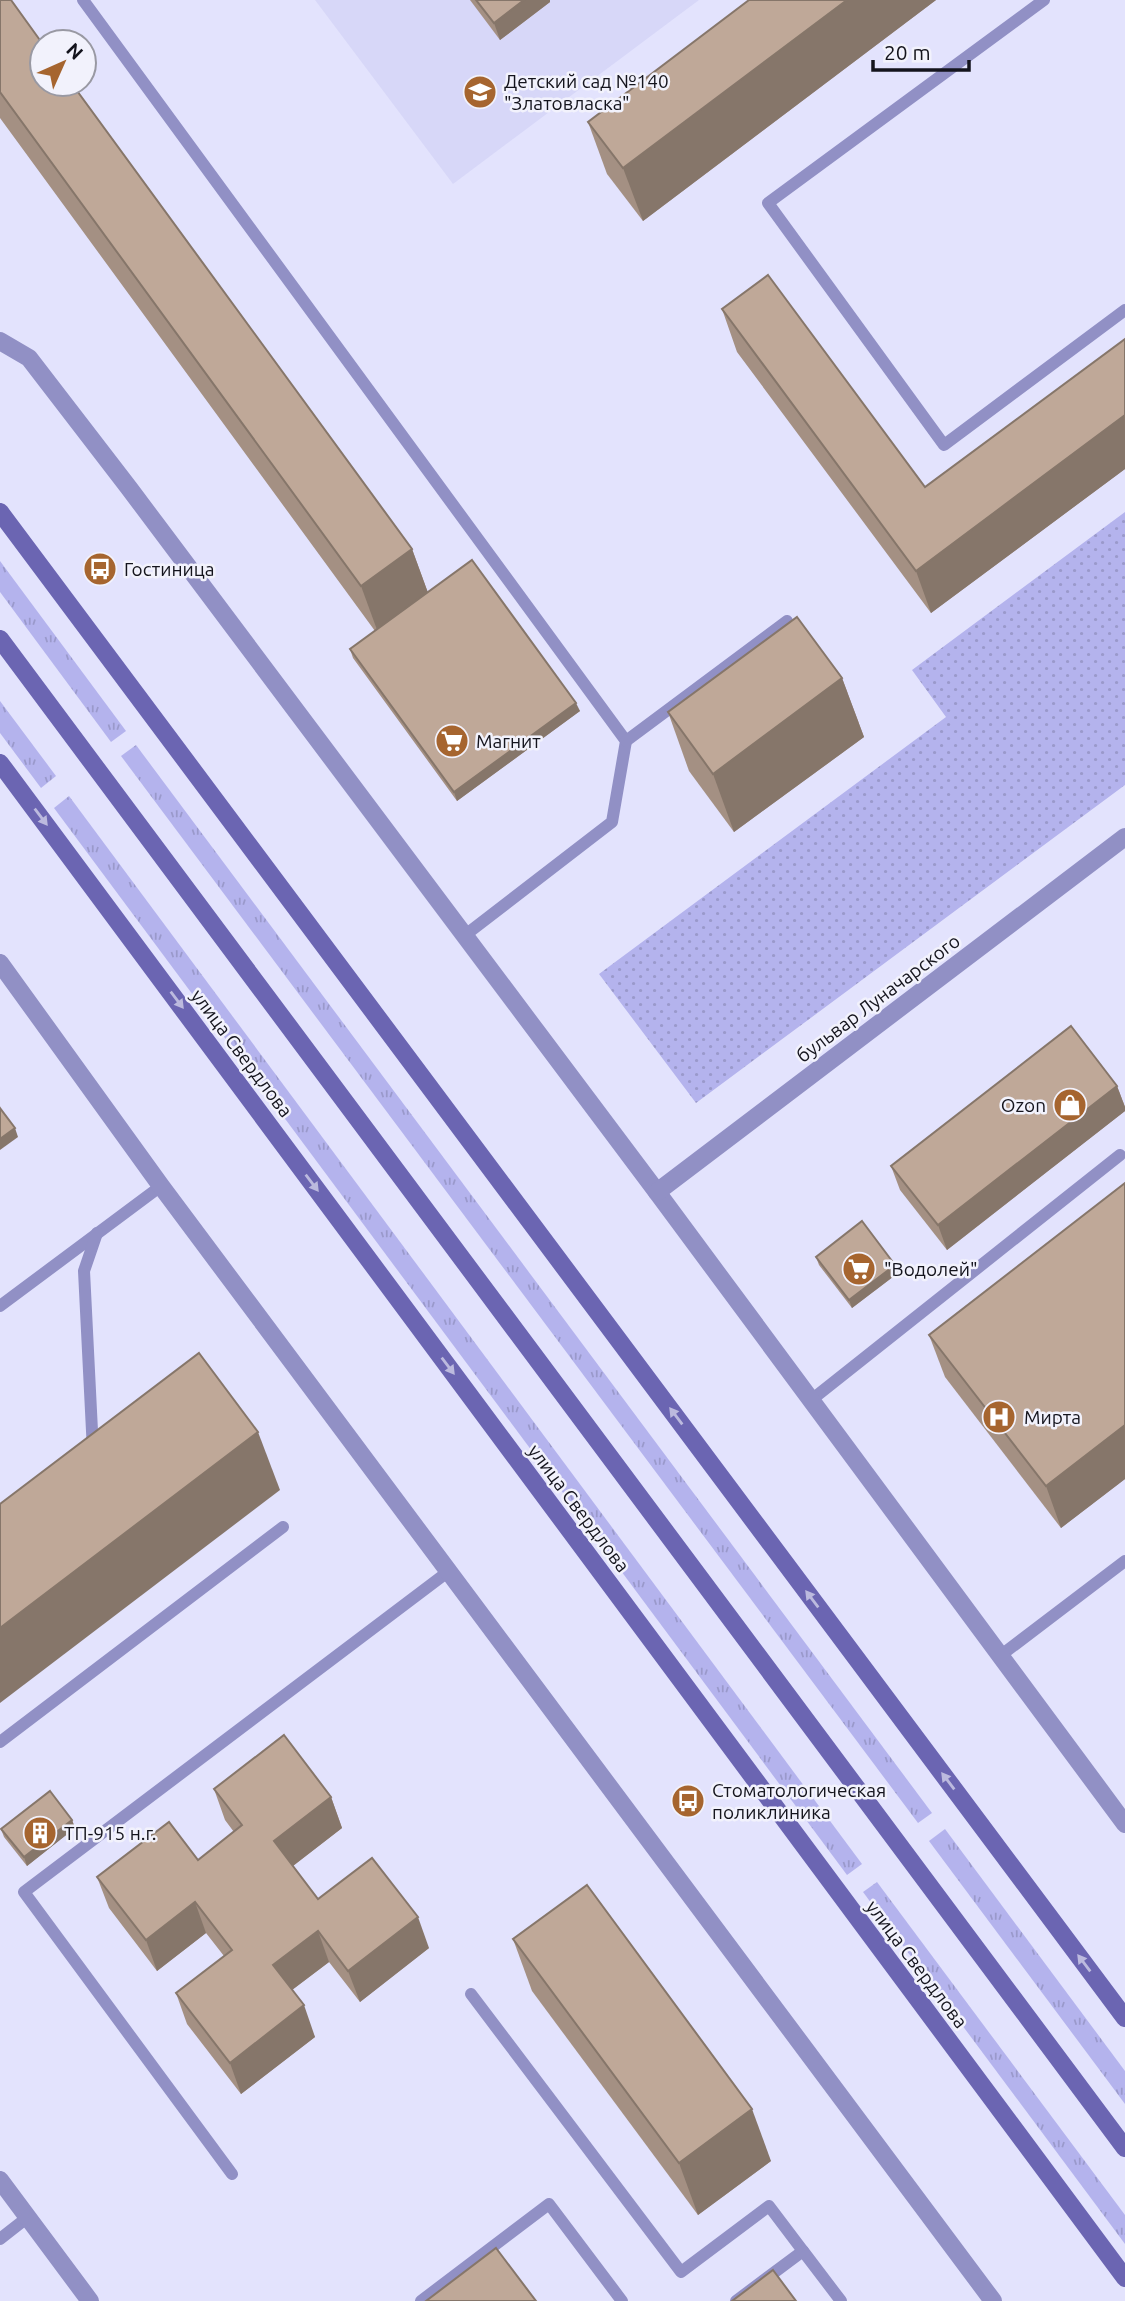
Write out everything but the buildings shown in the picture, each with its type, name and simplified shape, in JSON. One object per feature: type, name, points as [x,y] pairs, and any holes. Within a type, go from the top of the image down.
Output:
[{"type":"main road","points":[[0,512],[1125,2018]]},
{"type":"main road","points":[[0,639],[1125,2148]]},
{"type":"main road","name":"улица Свердлова","points":[[0,763],[1125,2278]]},
{"type":"street","points":[[0,341],[29,358],[657,1192],[1125,1824]]},
{"type":"street","name":"бульвар Луначарского","points":[[657,1192],[1125,837]]},
{"type":"street","points":[[0,963],[161,1186],[993,2301]]},
{"type":"street","points":[[0,2179],[90,2301]]},
{"type":"lane","points":[[83,0],[626,741]]},
{"type":"lane","points":[[1044,0],[768,203],[944,444],[1125,310]]},
{"type":"lane","points":[[464,936],[612,822],[626,741],[787,621]]},
{"type":"lane","points":[[810,1401],[1120,1155]]},
{"type":"lane","points":[[0,1306],[161,1186]]},
{"type":"lane","points":[[93,1463],[84,1271],[97,1233]]},
{"type":"lane","points":[[0,1742],[283,1527]]},
{"type":"lane","points":[[1000,1656],[1125,1561]]},
{"type":"lane","points":[[232,2174],[24,1892],[293,1683],[449,1571]]},
{"type":"lane","points":[[471,1994],[681,2272],[769,2206],[841,2301]]},
{"type":"lane","points":[[421,2301],[549,2204],[622,2301]]},
{"type":"lane","points":[[0,2239],[28,2217]]},
{"type":"lane","points":[[736,2301],[803,2250]]},
{"type":"shaded area","name":"Детский сад №140 \"Златовласка\"","points":[[315,0],[699,0],[453,184]]},
{"type":"green space","points":[[1125,512],[1125,785],[696,1103],[599,974],[946,717],[912,670]]},
{"type":"green space","points":[[0,561],[126,731],[111,742],[0,592]]},
{"type":"green space","points":[[0,701],[56,776],[41,788],[0,733]]},
{"type":"green space","points":[[136,745],[932,1813],[918,1823],[121,756]]},
{"type":"green space","points":[[69,796],[862,1864],[847,1875],[54,808]]},
{"type":"green space","points":[[945,1829],[1125,2071],[1125,2104],[929,1841]]},
{"type":"green space","points":[[877,1882],[1125,2215],[1125,2244],[863,1892]]},
{"type":"place","name":"Детский сад №140 \"Златовласка\"","points":[[480,92]]},
{"type":"place","name":"Гостиница","points":[[100,569]]},
{"type":"place","name":"Магнит","points":[[452,741]]},
{"type":"place","name":"Ozon","points":[[1070,1105]]},
{"type":"place","name":"\"Водолей\"","points":[[859,1269]]},
{"type":"place","name":"Мирта","points":[[999,1417]]},
{"type":"place","name":"Стоматологическая поликлиника","points":[[688,1801]]},
{"type":"place","name":"ТП-915 н.г.","points":[[40,1833]]}]
